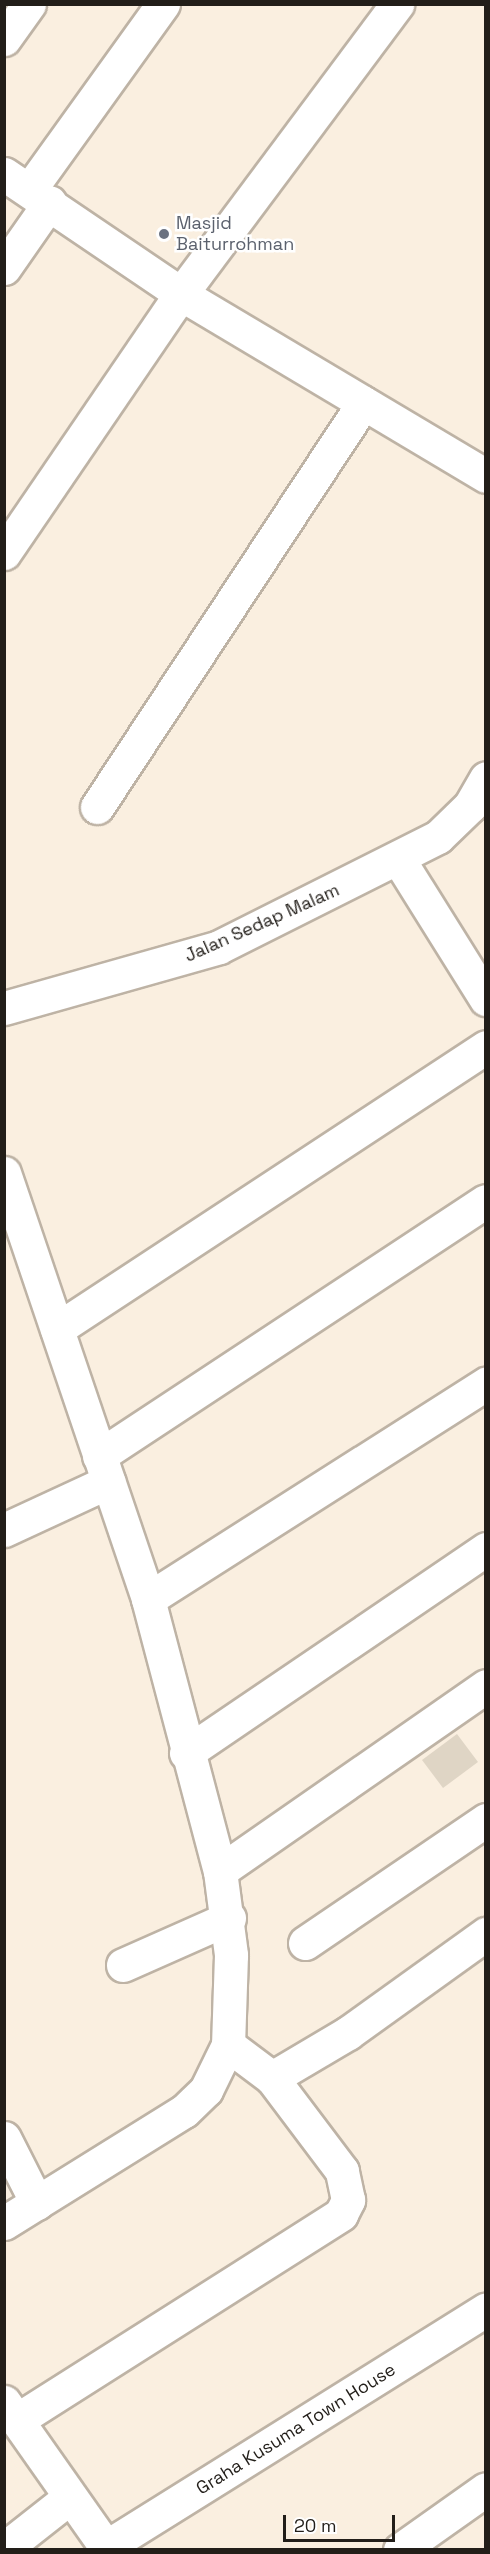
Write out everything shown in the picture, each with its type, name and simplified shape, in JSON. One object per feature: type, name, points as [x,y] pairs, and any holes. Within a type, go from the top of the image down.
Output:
[{"type":"street","points":[[4,39],[29,4]]},
{"type":"street","points":[[4,268],[28,188],[163,4]]},
{"type":"street","points":[[4,552],[181,294],[398,4]]},
{"type":"street","points":[[28,188],[181,294],[486,476]]},
{"type":"street","points":[[98,807],[363,403]]},
{"type":"street","name":"Jalan Sedap Malam","points":[[4,1008],[219,947],[399,860],[438,837],[470,806],[486,778]]},
{"type":"street","points":[[399,860],[486,999]]},
{"type":"street","points":[[57,1329],[486,1047]]},
{"type":"street","points":[[4,2223],[184,2111],[212,2081],[228,2045],[229,1918],[220,1870],[186,1753],[148,1599],[5,1178]]},
{"type":"street","points":[[4,1530],[103,1469],[486,1201]]},
{"type":"street","points":[[148,1599],[486,1384]]},
{"type":"street","points":[[186,1753],[486,1549]]},
{"type":"street","points":[[220,1870],[486,1686]]},
{"type":"street","points":[[305,1943],[486,1820]]},
{"type":"street","points":[[123,1965],[229,1918]]},
{"type":"street","points":[[272,2078],[348,2033],[486,1934]]},
{"type":"street","points":[[107,2548],[8,2408],[341,2214],[348,2200],[342,2171],[272,2078],[228,2045]]},
{"type":"street","points":[[4,2138],[37,2203]]},
{"type":"street","name":"Graha Kusuma Town House","points":[[107,2548],[486,2310]]},
{"type":"street","points":[[400,2550],[486,2488]]},
{"type":"street","points":[[4,2549],[70,2497]]},
{"type":"building","points":[[457,1734],[478,1762],[443,1788],[422,1760]]},
{"type":"place","name":"Masjid Baiturrohman","points":[[164,234]]}]
